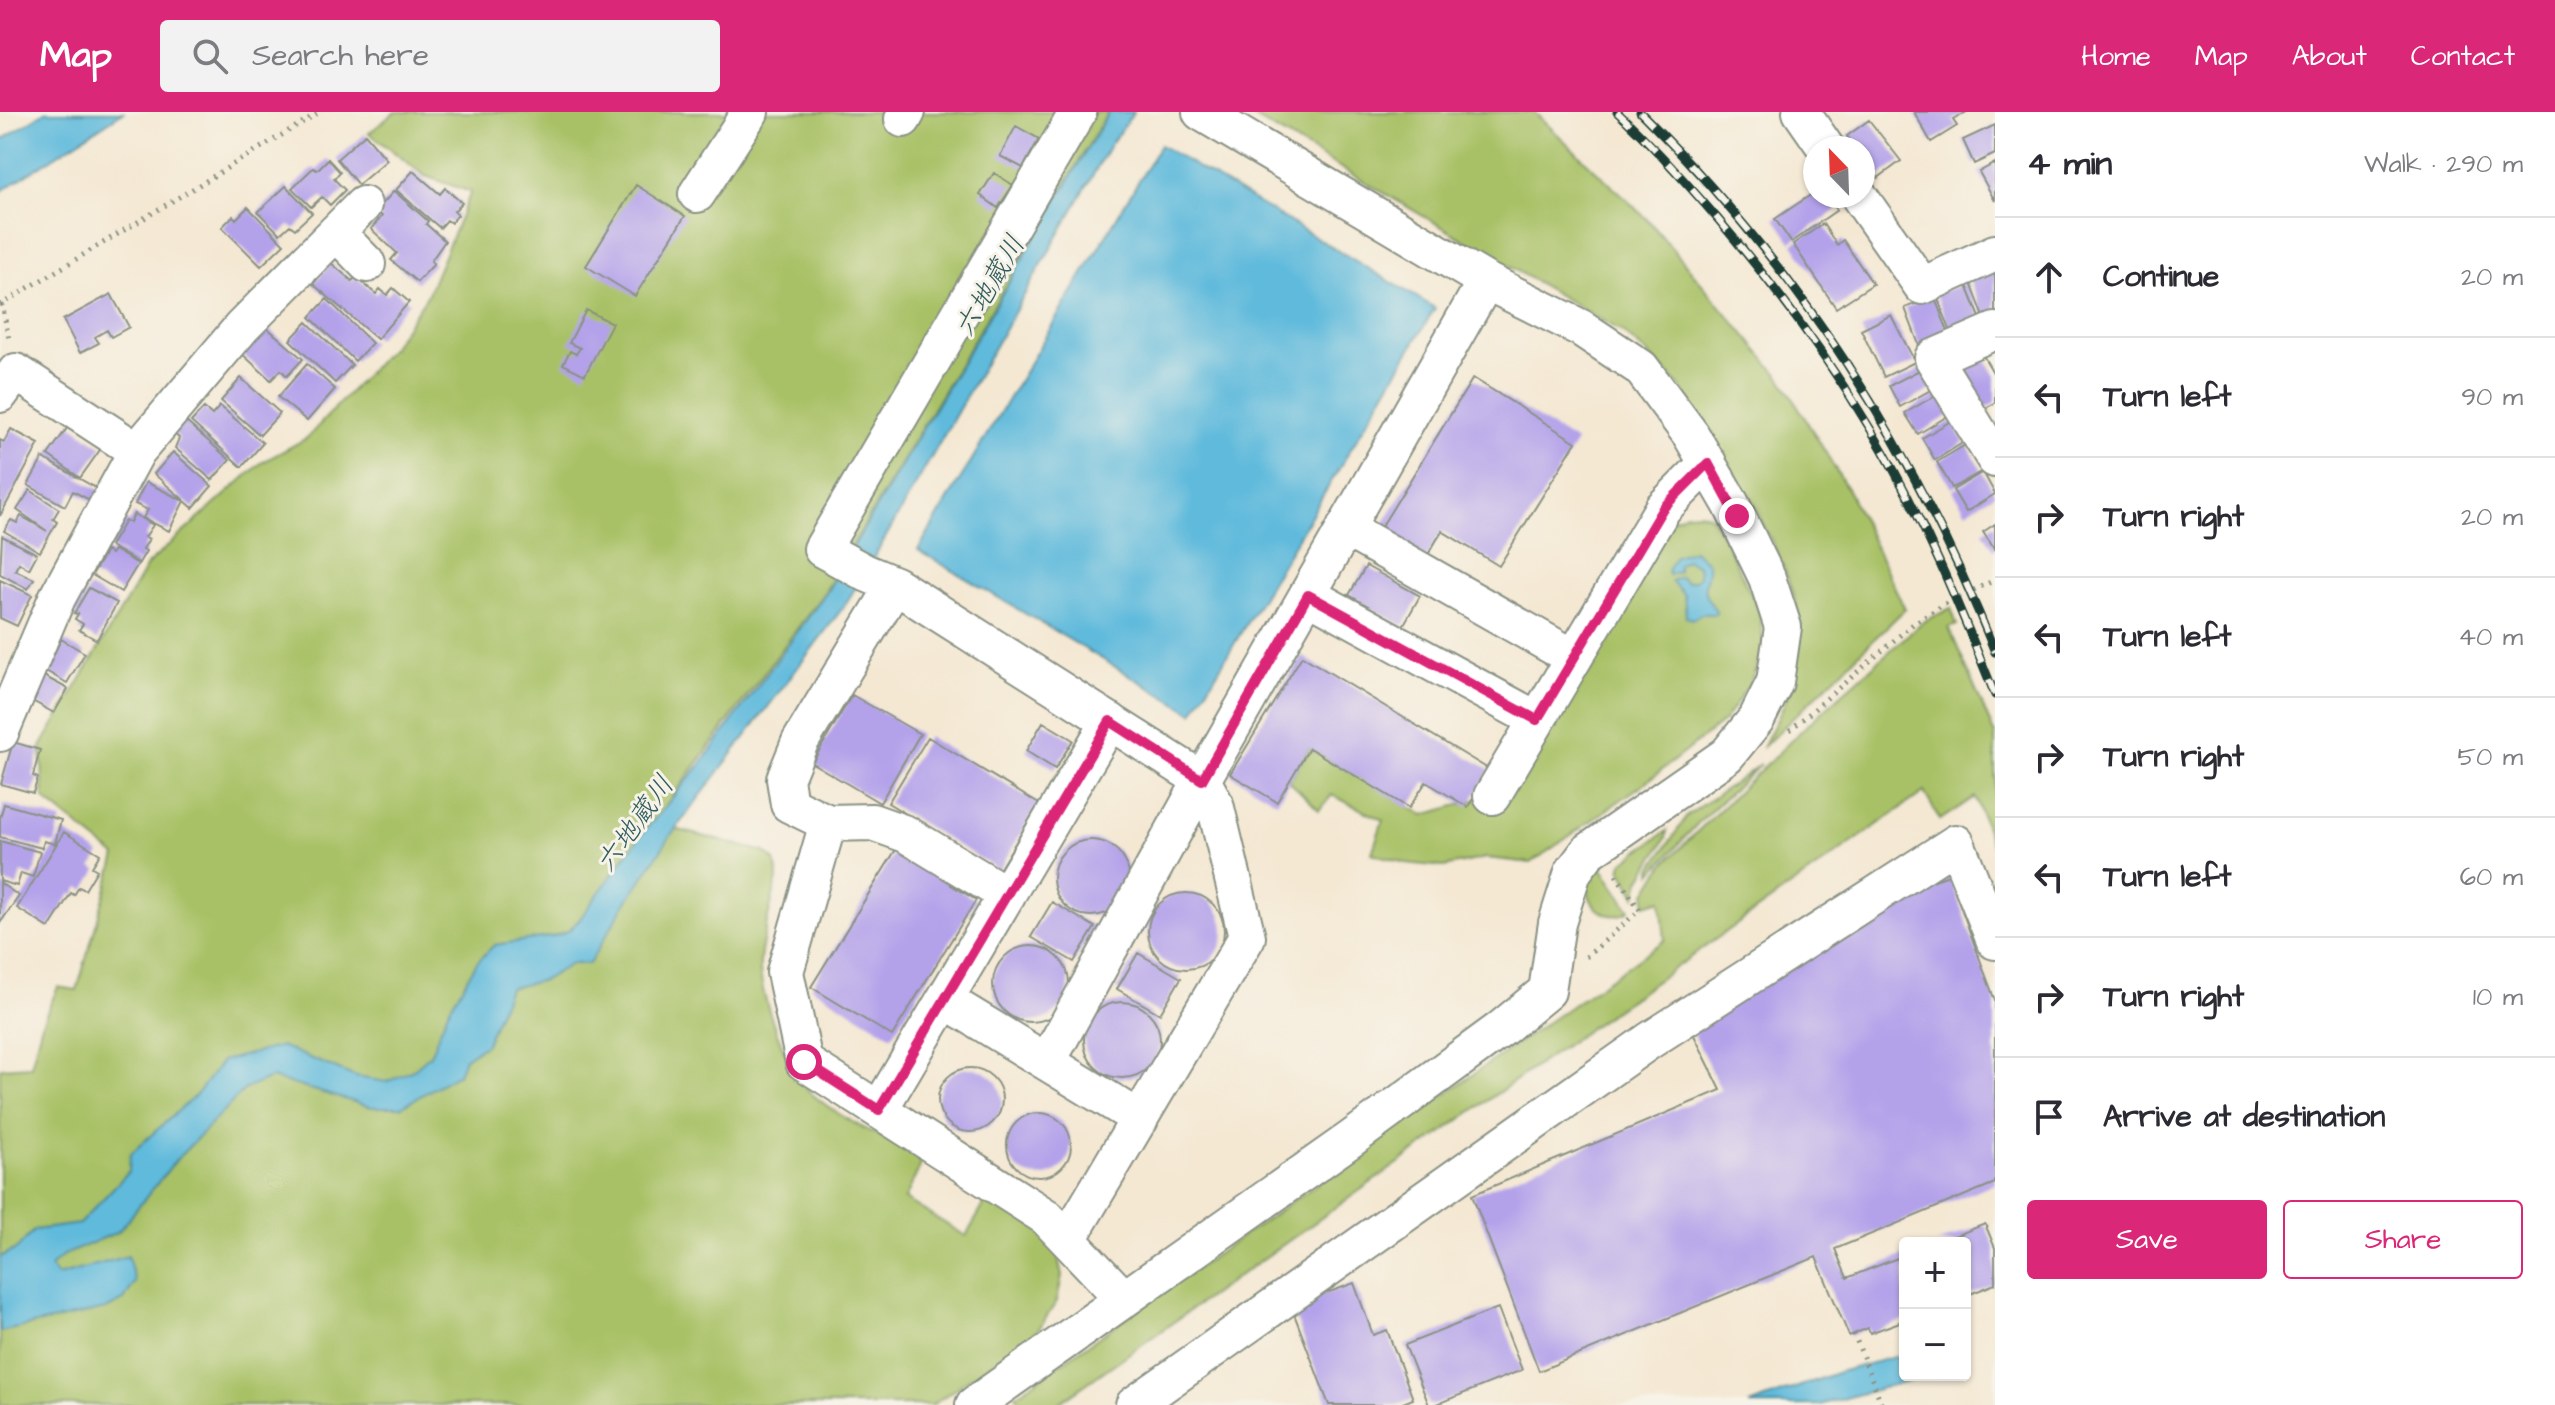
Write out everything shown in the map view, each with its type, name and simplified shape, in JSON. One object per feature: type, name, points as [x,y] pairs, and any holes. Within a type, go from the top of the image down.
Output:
[{"type":"street","points":[[697,194],[750,112]]},
{"type":"street","points":[[1068,1239],[1247,937],[1215,804],[1202,780],[867,573],[822,549],[1078,112]]},
{"type":"street","points":[[979,1404],[1351,1139],[1501,1029],[1547,991],[1557,923],[1573,872],[1588,852],[1727,755],[1757,718],[1775,682],[1783,627],[1767,578],[1708,463],[1641,368],[1581,328],[1486,281],[1201,112]]},
{"type":"street","points":[[1801,112],[1818,136]]},
{"type":"street","points":[[0,733],[57,598],[137,451],[242,327],[363,205]]},
{"type":"street","points":[[1867,208],[1922,286],[1995,253]]},
{"type":"street","points":[[336,232],[367,264]]},
{"type":"street","points":[[1047,1062],[1202,780],[1486,281]]},
{"type":"street","points":[[1995,331],[1933,358],[1995,459]]},
{"type":"street","points":[[0,394],[16,372],[137,451]]},
{"type":"street","points":[[1492,796],[1663,508],[1708,463]]},
{"type":"street","points":[[1345,528],[1574,658]]},
{"type":"street","points":[[867,573],[785,779],[789,804],[828,823],[872,822],[906,834],[1007,895]]},
{"type":"street","points":[[1308,595],[1537,720]]},
{"type":"street","points":[[879,1110],[1110,721]]},
{"type":"street","points":[[828,823],[785,972],[804,1062],[1046,1217],[1124,1299]]},
{"type":"street","points":[[1134,1405],[1649,1041],[1956,843],[1995,941]]},
{"type":"street","points":[[945,1000],[1140,1119]]},
{"type":"path","points":[[0,305],[320,112]]},
{"type":"path","points":[[1948,602],[1995,580]]},
{"type":"path","points":[[1854,1334],[1882,1405]]},
{"type":"green space","points":[[395,112],[1108,112],[826,590],[655,820],[675,829],[765,852],[774,860],[778,874],[760,970],[778,1036],[794,1071],[812,1094],[852,1122],[924,1158],[905,1199],[966,1236],[988,1198],[1042,1231],[1057,1252],[1062,1276],[1057,1301],[1038,1330],[932,1405],[0,1405],[0,1068],[31,1066],[42,1023],[58,987],[77,990],[116,856],[44,799],[41,747],[148,564],[261,463],[307,438],[392,347],[427,296],[471,192],[425,176],[369,133]]},
{"type":"green space","points":[[1245,112],[1534,112],[1649,221],[1781,378],[1848,490],[1905,609],[1762,748],[1792,683],[1799,654],[1798,616],[1792,591],[1772,541],[1745,491],[1676,382],[1622,332]]},
{"type":"green space","points":[[1699,512],[1713,517],[1759,610],[1764,649],[1749,685],[1724,721],[1649,780],[1531,863],[1486,858],[1444,867],[1405,863],[1372,853],[1383,820],[1332,795],[1319,810],[1289,781],[1309,748],[1424,815],[1511,790],[1671,520],[1686,513]]},
{"type":"green space","points":[[1951,608],[1957,625],[1949,628],[1995,735],[1995,853],[1975,797],[1940,820],[1924,792],[1056,1405],[1024,1405],[1016,1395],[1665,940],[1661,900],[1645,905],[1646,893],[1664,864],[1804,728],[1921,623]]},
{"type":"green space","points":[[1761,764],[1699,822],[1652,873],[1652,868],[1687,816]]},
{"type":"green space","points":[[1667,831],[1666,838],[1640,880],[1636,896],[1621,869],[1622,863]]},
{"type":"green space","points":[[1600,866],[1630,910],[1609,915],[1593,903],[1588,884]]},
{"type":"water","points":[[45,112],[123,112],[0,192],[0,141]]},
{"type":"water","points":[[1109,112],[1134,112],[1110,145],[845,605],[671,835],[589,964],[571,964],[544,980],[509,988],[486,1044],[464,1059],[458,1074],[401,1107],[371,1107],[271,1078],[245,1089],[177,1159],[118,1232],[64,1255],[50,1267],[57,1276],[128,1256],[135,1282],[124,1300],[106,1309],[0,1332],[0,1257],[17,1249],[34,1230],[79,1224],[129,1171],[130,1154],[197,1094],[222,1061],[281,1046],[356,1077],[387,1082],[413,1070],[430,1055],[448,1011],[477,962],[494,945],[554,936],[568,931],[579,920],[641,835],[700,765],[826,593]]},
{"type":"water","points":[[1160,145],[1435,308],[1193,713],[918,550]]},
{"type":"water","points":[[1694,550],[1708,563],[1705,592],[1716,614],[1701,614],[1693,619],[1686,617],[1684,595],[1671,581],[1680,577],[1686,582],[1693,581],[1699,577],[1698,566],[1686,560],[1678,565],[1678,572],[1668,575],[1667,571],[1675,556]]},
{"type":"water","points":[[1899,1356],[1899,1381],[1909,1381],[1819,1405],[1749,1405],[1839,1372]]},
{"type":"building","points":[[1914,112],[1967,112],[1953,120],[1957,126],[1931,142]]},
{"type":"building","points":[[1869,120],[1901,161],[1878,178],[1875,174],[1875,136],[1847,136]]},
{"type":"building","points":[[1995,125],[1995,154],[1974,164],[1963,140]]},
{"type":"building","points":[[1016,126],[1039,139],[1023,168],[1000,156]]},
{"type":"building","points":[[365,134],[387,160],[358,185],[337,159]]},
{"type":"building","points":[[328,159],[340,172],[334,179],[345,190],[330,205],[322,197],[311,207],[292,188],[313,168],[317,170]]},
{"type":"building","points":[[1995,163],[1995,201],[1979,172]]},
{"type":"building","points":[[413,171],[440,194],[445,188],[462,203],[454,211],[458,215],[451,223],[447,220],[440,228],[396,190]]},
{"type":"building","points":[[994,173],[1013,185],[998,208],[980,195]]},
{"type":"building","points":[[636,185],[685,216],[635,296],[586,266]]},
{"type":"building","points":[[286,186],[312,213],[295,229],[290,225],[280,234],[258,212]]},
{"type":"building","points":[[394,191],[445,241],[431,261],[434,264],[417,282],[391,260],[397,253],[371,229],[382,216],[376,211]]},
{"type":"building","points":[[1803,200],[1803,208],[1837,210],[1791,242],[1775,219]]},
{"type":"building","points":[[248,207],[284,244],[261,266],[222,227]]},
{"type":"building","points":[[1823,224],[1837,245],[1843,240],[1873,284],[1836,308],[1793,244]]},
{"type":"building","points":[[331,263],[352,281],[356,277],[376,294],[380,289],[387,295],[393,288],[409,302],[377,339],[313,284]]},
{"type":"building","points":[[1995,270],[1995,313],[1984,317],[1969,278]]},
{"type":"building","points":[[1966,283],[1983,325],[1953,337],[1936,294]]},
{"type":"building","points":[[111,294],[129,327],[111,337],[107,330],[95,337],[99,343],[80,353],[63,320]]},
{"type":"building","points":[[1934,296],[1951,339],[1921,350],[1905,308]]},
{"type":"building","points":[[327,299],[372,343],[355,361],[310,317]]},
{"type":"building","points":[[586,310],[612,323],[585,375],[563,364],[570,351],[576,354],[580,348],[569,343]]},
{"type":"building","points":[[1891,315],[1915,362],[1884,377],[1861,330]]},
{"type":"building","points":[[307,322],[352,365],[335,383],[290,340]]},
{"type":"building","points":[[265,326],[303,359],[287,376],[281,370],[271,380],[241,353]]},
{"type":"building","points":[[1981,352],[1995,376],[1995,403],[1984,409],[1959,364]]},
{"type":"building","points":[[307,364],[335,389],[307,421],[278,397]]},
{"type":"building","points":[[1923,368],[1934,388],[1900,407],[1889,386]]},
{"type":"building","points":[[241,378],[280,413],[260,435],[221,401]]},
{"type":"building","points":[[1473,378],[1576,442],[1499,566],[1442,531],[1426,558],[1380,529]]},
{"type":"building","points":[[1938,394],[1951,414],[1918,434],[1905,413]]},
{"type":"building","points":[[220,406],[263,443],[242,467],[191,422],[204,408],[212,415]]},
{"type":"building","points":[[184,420],[230,460],[212,480],[175,448],[179,438],[173,433]]},
{"type":"building","points":[[1951,421],[1964,442],[1935,460],[1922,438]]},
{"type":"building","points":[[70,424],[102,447],[80,478],[48,455]]},
{"type":"building","points":[[11,429],[39,444],[0,516],[0,440],[4,442]]},
{"type":"building","points":[[1967,444],[1982,471],[1952,488],[1937,462]]},
{"type":"building","points":[[173,452],[212,486],[193,508],[154,474]]},
{"type":"building","points":[[43,458],[101,491],[95,503],[73,491],[65,506],[28,485]]},
{"type":"building","points":[[1983,472],[1995,494],[1966,512],[1953,490]]},
{"type":"building","points":[[146,482],[184,501],[169,531],[143,518],[148,510],[135,504]]},
{"type":"building","points":[[30,490],[59,509],[53,519],[57,522],[40,552],[4,531],[11,520],[17,523],[21,516],[47,531],[17,510]]},
{"type":"building","points":[[134,514],[153,525],[145,537],[149,539],[139,563],[110,546],[125,521],[130,522]]},
{"type":"building","points":[[1995,524],[1995,550],[1983,532]]},
{"type":"building","points":[[2,536],[37,554],[29,569],[19,563],[15,570],[34,579],[28,589],[0,574]]},
{"type":"building","points":[[114,550],[138,564],[121,592],[92,575],[106,551],[111,554]]},
{"type":"building","points":[[1366,566],[1420,596],[1403,626],[1349,595]]},
{"type":"building","points":[[0,580],[32,595],[17,626],[0,618]]},
{"type":"building","points":[[89,588],[117,603],[97,640],[79,630],[83,624],[75,619],[78,614],[74,613]]},
{"type":"building","points":[[61,639],[85,653],[67,683],[46,671]]},
{"type":"building","points":[[1302,656],[1490,770],[1468,807],[1426,782],[1409,808],[1309,748],[1277,802],[1230,774]]},
{"type":"building","points":[[42,675],[68,689],[54,713],[29,699]]},
{"type":"building","points":[[852,695],[920,734],[880,803],[812,763]]},
{"type":"building","points":[[1043,722],[1073,740],[1055,769],[1026,751]]},
{"type":"building","points":[[928,737],[1039,804],[999,870],[888,803]]},
{"type":"building","points":[[13,742],[40,750],[33,776],[38,778],[33,793],[1,784]]},
{"type":"building","points":[[4,804],[61,820],[55,844],[44,841],[42,848],[0,837]]},
{"type":"building","points":[[64,832],[100,854],[92,867],[97,870],[85,890],[79,887],[74,895],[71,893],[49,928],[17,908]]},
{"type":"building","points":[[1091,840],[1106,843],[1118,851],[1126,863],[1129,878],[1126,893],[1118,905],[1106,913],[1091,916],[1076,913],[1064,905],[1056,893],[1053,878],[1056,863],[1064,851],[1076,843]]},
{"type":"building","points":[[0,841],[40,852],[33,877],[21,873],[17,886],[0,881]]},
{"type":"building","points":[[900,843],[955,878],[951,885],[976,900],[892,1036],[811,987]]},
{"type":"building","points":[[1949,875],[1995,1001],[1995,1183],[1835,1249],[1847,1278],[1899,1257],[1899,1322],[1870,1333],[1868,1328],[1849,1336],[1816,1257],[1539,1371],[1472,1195],[1721,1090],[1692,1031],[1868,903]]},
{"type":"building","points":[[0,883],[19,896],[0,923]]},
{"type":"building","points":[[1186,893],[1201,896],[1213,904],[1221,916],[1224,931],[1221,946],[1213,958],[1201,966],[1186,969],[1171,966],[1159,958],[1151,946],[1148,931],[1151,916],[1159,904],[1171,896]]},
{"type":"building","points":[[1052,902],[1095,927],[1074,962],[1031,937]]},
{"type":"building","points":[[1031,946],[1046,949],[1058,957],[1066,969],[1069,984],[1066,999],[1058,1011],[1046,1019],[1031,1022],[1016,1019],[1004,1011],[996,999],[993,984],[996,969],[1004,957],[1016,949]]},
{"type":"building","points":[[1138,953],[1181,978],[1160,1014],[1117,989]]},
{"type":"building","points":[[1122,1002],[1137,1005],[1149,1013],[1157,1025],[1160,1040],[1157,1055],[1149,1067],[1137,1075],[1122,1078],[1107,1075],[1095,1067],[1087,1055],[1084,1040],[1087,1025],[1095,1013],[1107,1005]]},
{"type":"building","points":[[970,1068],[988,1074],[996,1082],[1002,1100],[996,1118],[988,1126],[970,1132],[952,1126],[944,1118],[938,1100],[944,1082],[952,1074]]},
{"type":"building","points":[[1039,1113],[1057,1119],[1065,1127],[1071,1145],[1065,1163],[1057,1171],[1039,1177],[1021,1171],[1013,1163],[1007,1145],[1013,1127],[1021,1119]]},
{"type":"building","points":[[1985,1224],[1995,1248],[1995,1284],[1971,1294],[1971,1237],[1952,1237]]},
{"type":"building","points":[[1354,1283],[1373,1335],[1387,1330],[1413,1399],[1398,1405],[1329,1405],[1291,1306]]},
{"type":"building","points":[[1498,1308],[1522,1370],[1429,1405],[1405,1345]]},
{"type":"railway","points":[[1617,112],[1738,243],[1798,321],[1854,402],[1923,527],[1995,695]]},
{"type":"railway","points":[[1640,112],[1698,172],[1751,234],[1801,297],[1846,363],[1927,502],[1995,652]]},
{"type":"route","points":[[804,1062],[879,1110],[1110,721],[1202,780],[1308,595],[1537,720],[1663,508],[1708,463],[1737,516]]},
{"type":"water label","name":"六地蔵川","points":[[990,286]]},
{"type":"water label","name":"六地蔵川","points":[[635,824]]}]
